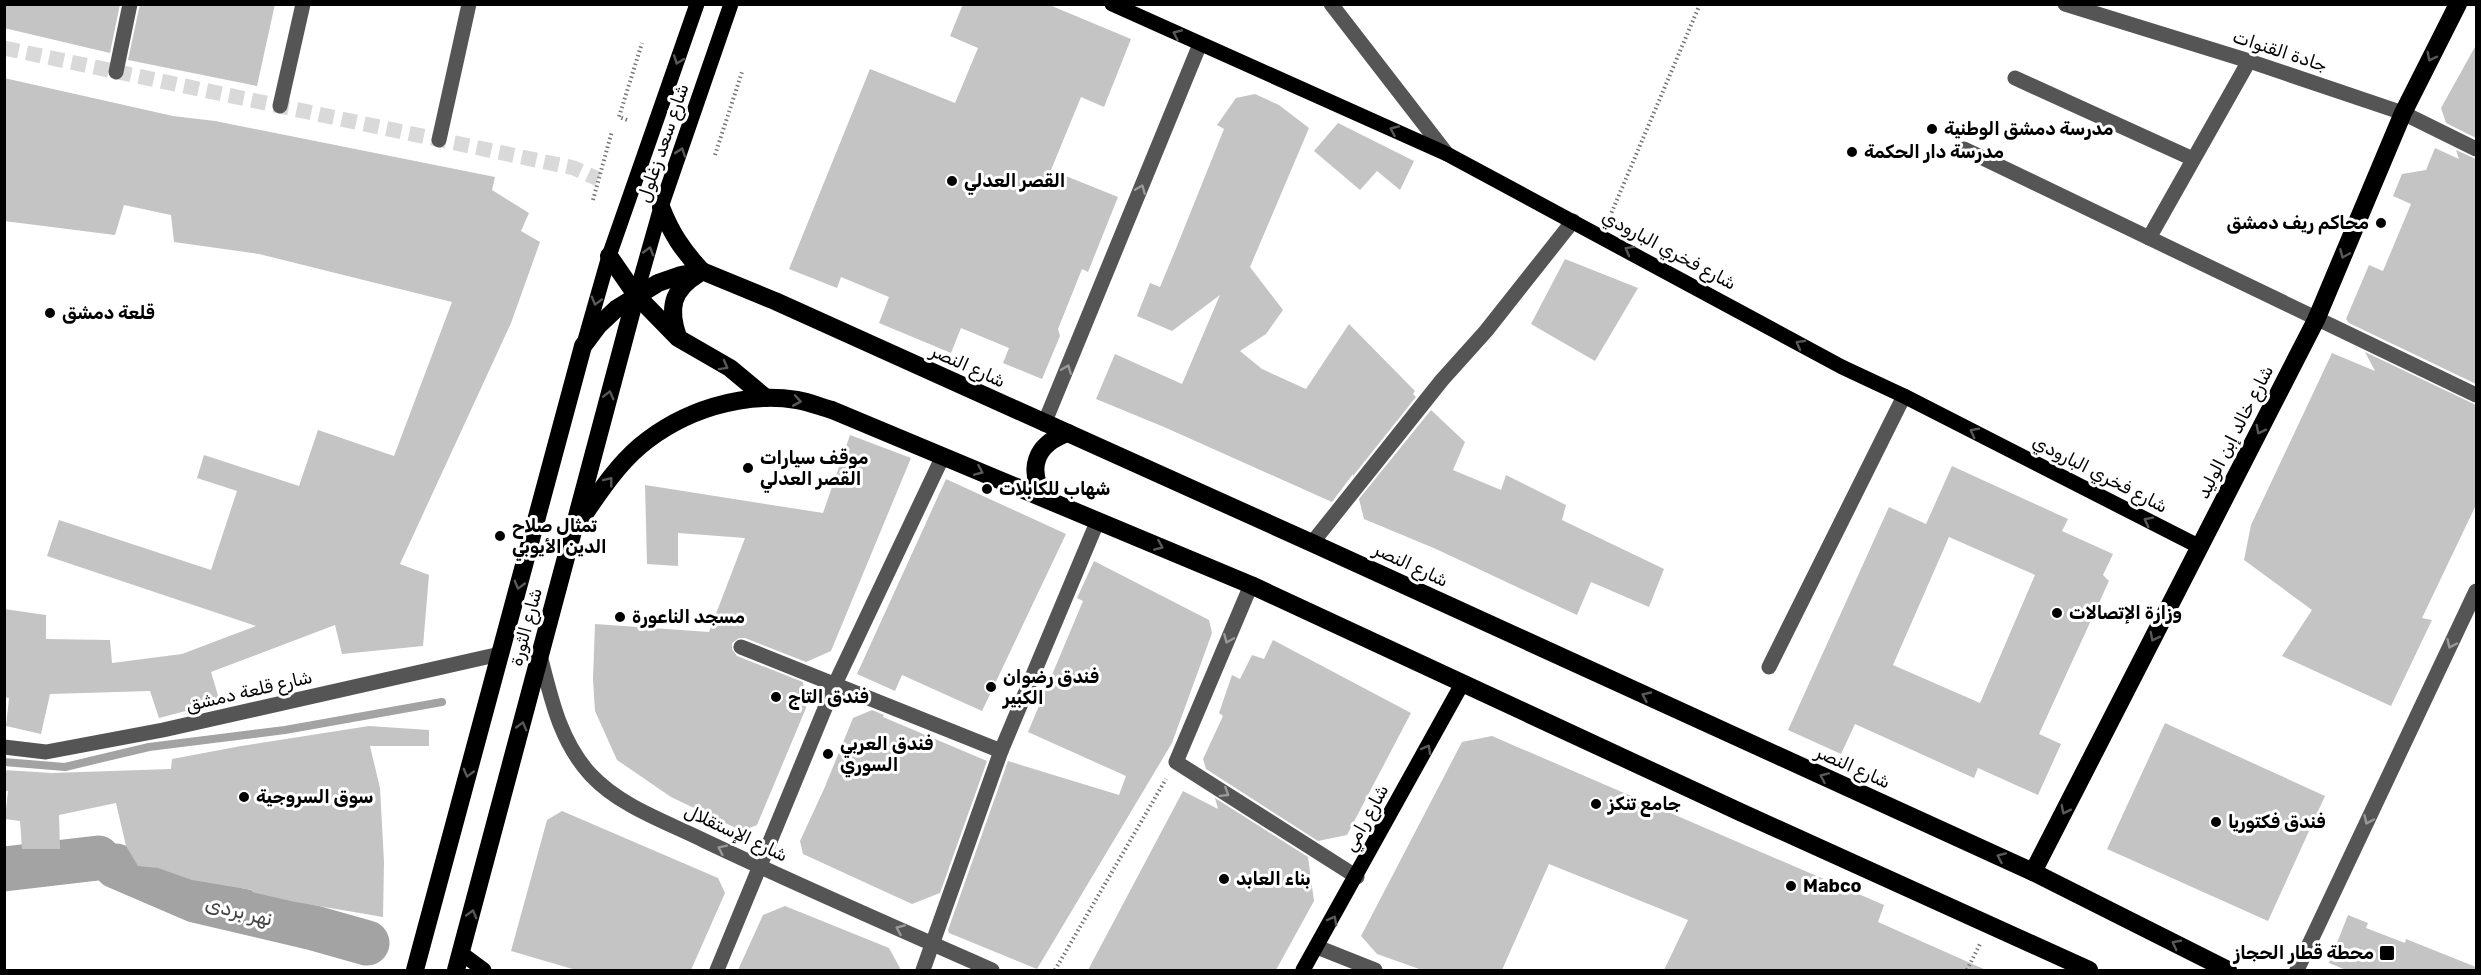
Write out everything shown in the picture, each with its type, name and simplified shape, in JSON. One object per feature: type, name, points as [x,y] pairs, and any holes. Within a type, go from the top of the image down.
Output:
[{"type":"highway","name":"شارع خالد إبن الوليد","points":[[2033,872],[2316,320],[2403,113],[2458,4]]},
{"type":"highway","points":[[662,207],[671,231],[685,253],[702,271]]},
{"type":"highway","points":[[609,255],[636,294],[678,338],[730,368],[766,398]]},
{"type":"highway","points":[[583,346],[610,315],[636,294],[681,274],[702,271]]},
{"type":"highway","points":[[678,338],[672,319],[674,299],[685,282],[702,271]]},
{"type":"highway","name":"شارع النصر","points":[[702,271],[774,301],[1312,543],[2033,872],[2203,964],[2228,970]]},
{"type":"highway","name":"شارع الثورة","points":[[459,962],[636,294]]},
{"type":"highway","name":"شارع الثورة","points":[[412,968],[583,346]]},
{"type":"highway","points":[[574,529],[609,480],[639,447],[676,422],[717,405],[766,398],[798,400],[832,410],[1251,585],[1462,684],[2089,970]]},
{"type":"highway","points":[[1046,499],[1038,487],[1035,473],[1036,459],[1043,447],[1054,438],[1068,433]]},
{"type":"main road","points":[[583,346],[609,255],[698,4]]},
{"type":"main road","name":"شارع سعد زغلول","points":[[636,294],[662,207],[732,4]]},
{"type":"main road","name":"شارع فخري البارودي","points":[[1112,4],[1447,154],[1842,367],[1904,396],[2200,547]]},
{"type":"main road","name":"شارع رامي","points":[[1303,970],[1357,877],[1462,684]]},
{"type":"main road","points":[[459,962],[483,970]]},
{"type":"street","points":[[116,72],[130,4]]},
{"type":"street","points":[[280,106],[303,4]]},
{"type":"street","points":[[439,140],[469,4]]},
{"type":"street","points":[[1331,4],[1447,154]]},
{"type":"street","name":"جادة القنوات","points":[[2065,4],[2249,61],[2403,113],[2476,149]]},
{"type":"street","points":[[1044,423],[1200,44]]},
{"type":"street","points":[[2149,238],[2249,61]]},
{"type":"street","points":[[2015,78],[2193,159]]},
{"type":"street","points":[[1964,149],[2476,396]]},
{"type":"street","points":[[1312,543],[1573,221]]},
{"type":"street","points":[[1769,667],[1904,396]]},
{"type":"street","points":[[717,970],[835,684],[943,456]]},
{"type":"street","points":[[923,970],[1001,751],[1098,520]]},
{"type":"street","points":[[1251,585],[1176,762],[1357,877]]},
{"type":"street","points":[[2297,970],[2476,591]]},
{"type":"street","points":[[741,647],[1001,751]]},
{"type":"street","name":"شارع قلعة دمشق","points":[[4,747],[46,752],[164,730],[500,654]]},
{"type":"street","name":"شارع الإستقلال","points":[[540,656],[551,700],[566,741],[592,776],[626,802],[759,866],[992,970]]},
{"type":"street","points":[[1317,947],[1375,970]]},
{"type":"path","points":[[1602,236],[1700,4]]},
{"type":"path","points":[[627,120],[619,117],[642,43]]},
{"type":"path","points":[[715,156],[742,72]]},
{"type":"path","points":[[593,200],[612,131]]},
{"type":"path","points":[[1055,970],[1176,762]]},
{"type":"path","points":[[1967,970],[1990,926]]},
{"type":"shaded area","points":[[5,862],[68,862],[62,880],[5,888]]},
{"type":"building","points":[[4,4],[120,4],[110,53],[4,28]]},
{"type":"building","points":[[140,4],[275,4],[257,86],[128,60]]},
{"type":"building","name":"القصر العدلي","points":[[963,4],[1047,4],[1131,39],[1104,107],[1081,97],[1051,170],[1118,197],[1088,272],[1082,269],[1058,329],[1060,336],[1042,379],[1003,363],[1009,348],[961,328],[951,353],[879,323],[889,297],[841,277],[837,288],[789,269],[870,69],[955,103],[978,48],[950,36]]},
{"type":"building","points":[[2476,45],[2476,138],[2446,123],[2441,108]]},
{"type":"building","points":[[4,78],[173,116],[215,121],[495,177],[492,190],[529,213],[521,231],[540,242],[511,323],[400,564],[429,575],[423,646],[342,654],[335,625],[211,672],[220,702],[159,718],[150,691],[50,694],[41,734],[6,726],[9,698],[4,697],[4,609],[46,615],[46,639],[110,640],[112,663],[182,654],[256,626],[47,556],[59,520],[211,570],[237,491],[197,478],[204,455],[299,486],[318,430],[394,456],[452,302],[259,254],[174,242],[171,215],[124,205],[115,235],[4,221]]},
{"type":"building","points":[[1255,94],[1279,105],[1309,128],[1250,267],[1283,310],[1266,334],[1240,351],[1262,369],[1306,389],[1349,324],[1415,391],[1413,394],[1416,397],[1332,502],[1096,399],[1115,354],[1182,384],[1220,295],[1172,331],[1137,316],[1150,283],[1160,287],[1224,129],[1217,125],[1236,98]]},
{"type":"building","points":[[1338,123],[1414,161],[1400,190],[1377,171],[1360,190],[1314,151]]},
{"type":"building","points":[[2435,148],[2459,159],[2456,150],[2476,159],[2476,384],[2349,323],[2346,319],[2369,265],[2383,271],[2411,204],[2393,196],[2402,174],[2426,170]]},
{"type":"building","points":[[1565,259],[1638,288],[1595,361],[1531,324]]},
{"type":"building","points":[[2365,352],[2476,405],[2476,505],[2422,618],[2432,620],[2391,706],[2282,656],[2312,610],[2244,560],[2251,525],[2332,353],[2375,371]]},
{"type":"building","points":[[1431,410],[1465,442],[1453,470],[1501,490],[1506,475],[1566,505],[1562,520],[1664,569],[1649,607],[1591,582],[1577,615],[1436,549],[1364,519],[1359,499]]},
{"type":"building","points":[[850,435],[911,458],[831,651],[806,662],[745,638],[739,638],[732,643],[732,649],[737,656],[803,682],[806,708],[757,825],[742,831],[671,797],[617,760],[595,711],[593,679],[595,624],[709,632],[745,538],[678,533],[678,566],[647,564],[645,485],[823,513]]},
{"type":"building","name":"وزارة الإتصالات","points":[[1952,466],[2068,519],[2062,531],[2113,554],[2103,575],[2109,581],[2039,734],[2061,744],[2038,795],[1978,768],[1974,778],[1855,724],[1841,754],[1788,730],[1889,507],[1926,524]],"holes":[[[1949,537],[2035,575],[1980,703],[1893,665]]]},
{"type":"building","points":[[946,479],[1066,534],[982,711],[902,675],[895,691],[857,674]]},
{"type":"building","points":[[1094,561],[1209,620],[1212,633],[1172,743],[1037,969],[949,933],[948,930],[1008,761],[1119,795],[1126,776],[1028,732],[1083,601],[1077,598]]},
{"type":"building","points":[[1273,640],[1411,713],[1347,835],[1318,841],[1206,769],[1203,759],[1223,716],[1219,713],[1232,675],[1240,679],[1252,655],[1264,659]]},
{"type":"building","points":[[872,710],[884,715],[883,717],[987,761],[940,893],[912,904],[803,854],[800,841],[853,718]]},
{"type":"building","name":"فندق فكتوريا","points":[[2165,723],[2325,796],[2268,921],[2107,849]]},
{"type":"building","points":[[369,726],[429,730],[429,746],[370,746],[380,788],[384,862],[383,917],[295,902],[252,892],[252,890],[192,880],[158,868],[138,866],[126,846],[116,803],[59,815],[60,849],[22,849],[20,821],[5,819],[8,791],[4,791],[4,770],[52,773],[171,769],[172,759]]},
{"type":"building","points":[[1492,736],[1884,905],[1878,922],[1986,970],[1664,970],[1688,920],[1549,864],[1502,970],[1422,970],[1377,954],[1361,936],[1462,742]]},
{"type":"building","name":"بناء العابد","points":[[1183,791],[1218,809],[1215,798],[1308,857],[1314,901],[1276,970],[1088,970]]},
{"type":"building","points":[[562,811],[718,878],[725,893],[691,970],[576,970],[511,951],[547,820]]},
{"type":"building","points":[[785,906],[889,948],[901,970],[738,970],[763,915]]},
{"type":"building","name":"محطة قطار الحجاز","points":[[2348,915],[2368,923],[2366,928],[2405,943],[2406,939],[2476,967],[2476,970],[2346,970],[2329,963]]},
{"type":"waterway","points":[[4,762],[65,767],[149,747],[285,730],[442,702]]},
{"type":"waterway","name":"نهر بردى","points":[[4,869],[98,858]]},
{"type":"waterway","name":"نهر بردى","points":[[116,866],[195,900],[367,943]]},
{"type":"tunnel","points":[[4,48],[574,168],[598,179]]},
{"type":"place","name":"مدرسة دمشق الوطنية","points":[[1932,129]]},
{"type":"place","name":"مدرسة دار الحكمة","points":[[1852,152]]},
{"type":"place","name":"القصر العدلي","points":[[952,181]]},
{"type":"place","name":"محاكم ريف دمشق","points":[[2381,223]]},
{"type":"place","name":"قلعة دمشق","points":[[50,313]]},
{"type":"place","name":"موقف سيارات القصر العدلي","points":[[748,468]]},
{"type":"place","name":"شهاب للكابلات","points":[[987,489]]},
{"type":"place","name":"تمثال صلاح الدين الأيوبي","points":[[500,536]]},
{"type":"place","name":"وزارة الإتصالات","points":[[2057,613]]},
{"type":"place","name":"مسجد الناعورة","points":[[620,617]]},
{"type":"place","name":"فندق رضوان الكبير","points":[[991,687]]},
{"type":"place","name":"فندق التاج","points":[[776,697]]},
{"type":"place","name":"فندق العربي السوري","points":[[828,754]]},
{"type":"place","name":"سوق السروجية","points":[[244,797]]},
{"type":"place","name":"جامع تنكز","points":[[1596,804]]},
{"type":"place","name":"فندق فكتوريا","points":[[2216,822]]},
{"type":"place","name":"بناء العابد","points":[[1224,879]]},
{"type":"place","name":"Mabco","points":[[1791,886]]},
{"type":"place","name":"محطة قطار الحجاز","points":[[2387,953]]}]
